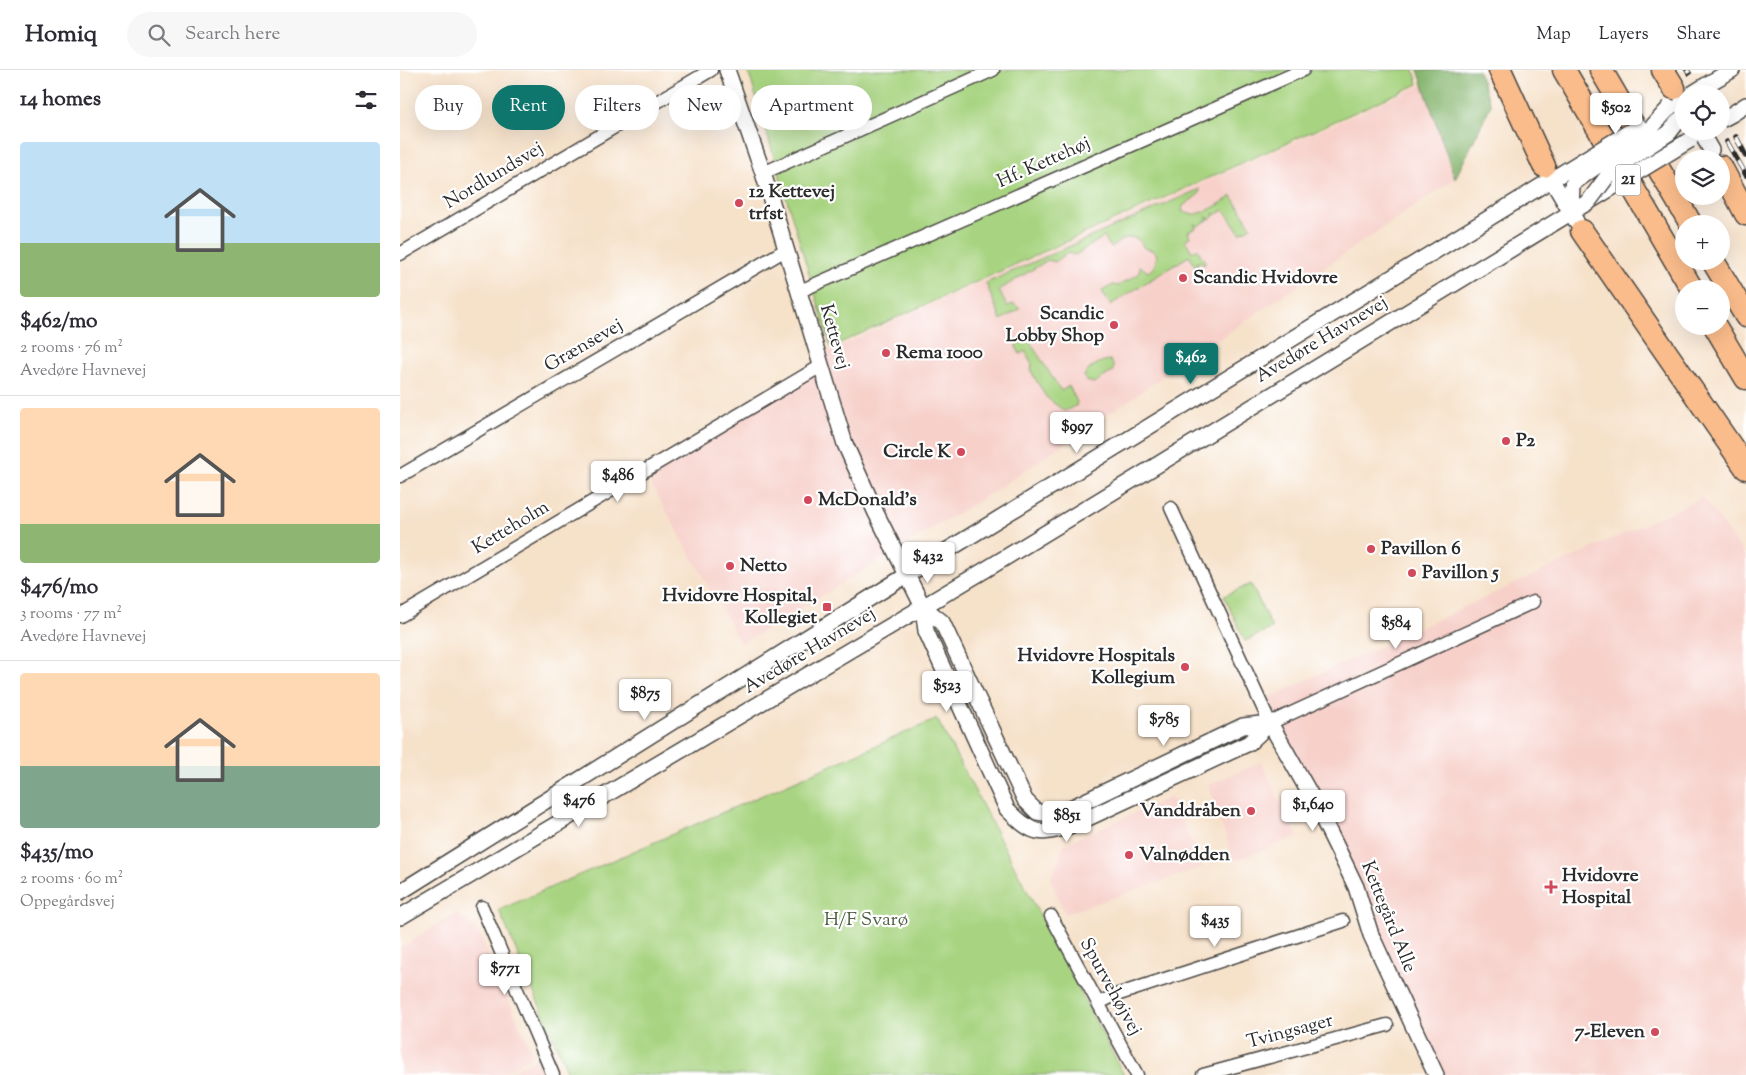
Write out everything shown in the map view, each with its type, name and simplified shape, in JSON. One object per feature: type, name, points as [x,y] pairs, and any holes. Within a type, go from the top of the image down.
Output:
[{"type":"highway","points":[[1500,70],[1548,173]]},
{"type":"highway","name":"21","points":[[1564,70],[1687,280]]},
{"type":"highway","name":"21","points":[[1601,70],[1686,215]]},
{"type":"highway","points":[[1706,144],[1746,214]]},
{"type":"highway","points":[[1576,222],[1746,468]]},
{"type":"highway","points":[[1719,270],[1746,316]]},
{"type":"highway","points":[[1720,335],[1746,378]]},
{"type":"street","name":"Nordlundsvej","points":[[400,254],[711,70]]},
{"type":"street","name":"Kettevej","points":[[727,70],[787,248],[845,444],[876,513],[923,607]]},
{"type":"street","points":[[763,173],[993,70]]},
{"type":"street","name":"Hf. Kettehøj","points":[[800,291],[1303,70]]},
{"type":"street","name":"Avedøre Havnevej","points":[[1702,85],[1732,70]]},
{"type":"street","name":"Avedøre Havnevej","points":[[400,892],[1548,173],[1573,175],[1675,96]]},
{"type":"street","points":[[1730,115],[1746,105]]},
{"type":"street","points":[[1589,201],[1612,170],[1669,133],[1675,126]]},
{"type":"street","name":"Avedøre Havnevej","points":[[400,917],[1576,222],[1589,201],[1706,144]]},
{"type":"street","points":[[1548,173],[1576,222]]},
{"type":"street","points":[[1573,175],[1572,185],[1576,222]]},
{"type":"street","name":"Grænsevej","points":[[400,476],[787,248]]},
{"type":"street","name":"Ketteholm","points":[[400,616],[821,366]]},
{"type":"street","name":"Kettegård Alle","points":[[1171,508],[1270,723],[1314,801],[1352,879],[1371,935],[1436,1075]]},
{"type":"street","points":[[923,607],[926,631],[1007,809],[1023,824],[1034,831],[1049,833],[1075,824],[1250,743],[1270,723],[1533,602]]},
{"type":"street","points":[[482,907],[553,1075]]},
{"type":"street","name":"Spurvehøjvej","points":[[1052,916],[1071,955],[1137,1075]]},
{"type":"street","points":[[1099,1003],[1113,996],[1343,921]]},
{"type":"street","name":"Tvingsager","points":[[1203,1075],[1388,1025]]},
{"type":"shaded area","points":[[1423,84],[1455,179],[990,494],[741,644],[643,470],[833,349]]},
{"type":"shaded area","name":"Hvidovre Hospital","points":[[1703,497],[1746,557],[1746,1075],[1445,1075],[1268,698]]},
{"type":"shaded area","name":"Vanddråben","points":[[1261,762],[1298,837],[1234,861],[1208,785]]},
{"type":"shaded area","name":"Valnødden","points":[[1171,797],[1203,867],[1065,914],[1051,880],[1064,844]]},
{"type":"shaded area","points":[[456,913],[479,933],[533,1055],[500,1075],[400,1075],[400,948]]},
{"type":"shaded area","points":[[535,1058],[543,1075],[506,1075]]},
{"type":"green space","points":[[748,70],[1414,70],[1418,84],[831,347],[766,130],[872,130],[872,85],[752,85]]},
{"type":"green space","points":[[1418,70],[1478,70],[1491,105],[1455,179]]},
{"type":"green space","points":[[1200,189],[1199,194],[1183,206],[1182,211],[1188,214],[1201,213],[1232,196],[1251,227],[1240,233],[1224,210],[1216,215],[1213,213],[1214,216],[1210,219],[1206,217],[1208,220],[1198,226],[1194,224],[1196,228],[1188,232],[1190,237],[1185,240],[1192,252],[1197,249],[1206,263],[1203,265],[1200,261],[1197,263],[1199,268],[1197,269],[1189,256],[1110,305],[1102,291],[1113,285],[1118,286],[1139,274],[1140,266],[1148,272],[1154,268],[1157,255],[1154,251],[1144,248],[1141,242],[1133,237],[1120,241],[1111,248],[1104,237],[1075,255],[1067,253],[1055,262],[1048,260],[999,290],[1007,306],[1014,304],[1020,309],[1001,320],[986,283]]},
{"type":"green space","points":[[1034,333],[1039,337],[1030,342],[1061,391],[1069,386],[1077,402],[1076,406],[1064,411],[1046,397],[1031,371],[1032,364],[1025,351],[1020,354],[1016,347],[1019,338]]},
{"type":"green space","points":[[1110,360],[1114,367],[1112,372],[1094,383],[1086,381],[1084,376],[1088,370],[1099,363]]},
{"type":"green space","points":[[1251,584],[1272,628],[1245,641],[1224,596]]},
{"type":"green space","name":"H/F Svarø","points":[[937,719],[1124,1075],[569,1075],[499,910]]},
{"type":"railway","points":[[1736,137],[1746,156]]},
{"type":"railway","points":[[1727,142],[1746,175]]},
{"type":"place","name":"12 Kettevej trfst","points":[[739,203]]},
{"type":"place","name":"Scandic Hvidovre","points":[[1183,278]]},
{"type":"place","name":"Scandic Lobby Shop","points":[[1114,325]]},
{"type":"place","name":"Rema 1000","points":[[886,353]]},
{"type":"place","name":"P2","points":[[1506,441]]},
{"type":"place","name":"Circle K","points":[[961,452]]},
{"type":"place","name":"McDonald's","points":[[808,500]]},
{"type":"place","name":"Pavillon 6","points":[[1371,549]]},
{"type":"place","name":"Netto","points":[[730,566]]},
{"type":"place","name":"Pavillon 5","points":[[1412,573]]},
{"type":"place","name":"Hvidovre Hospital, Kollegiet","points":[[827,607]]},
{"type":"place","name":"Hvidovre Hospitals Kollegium","points":[[1185,667]]},
{"type":"place","name":"Vanddråben","points":[[1251,811]]},
{"type":"place","name":"Valnødden","points":[[1129,855]]},
{"type":"place","name":"Hvidovre Hospital","points":[[1551,887]]},
{"type":"place","name":"7-Eleven","points":[[1655,1032]]}]
